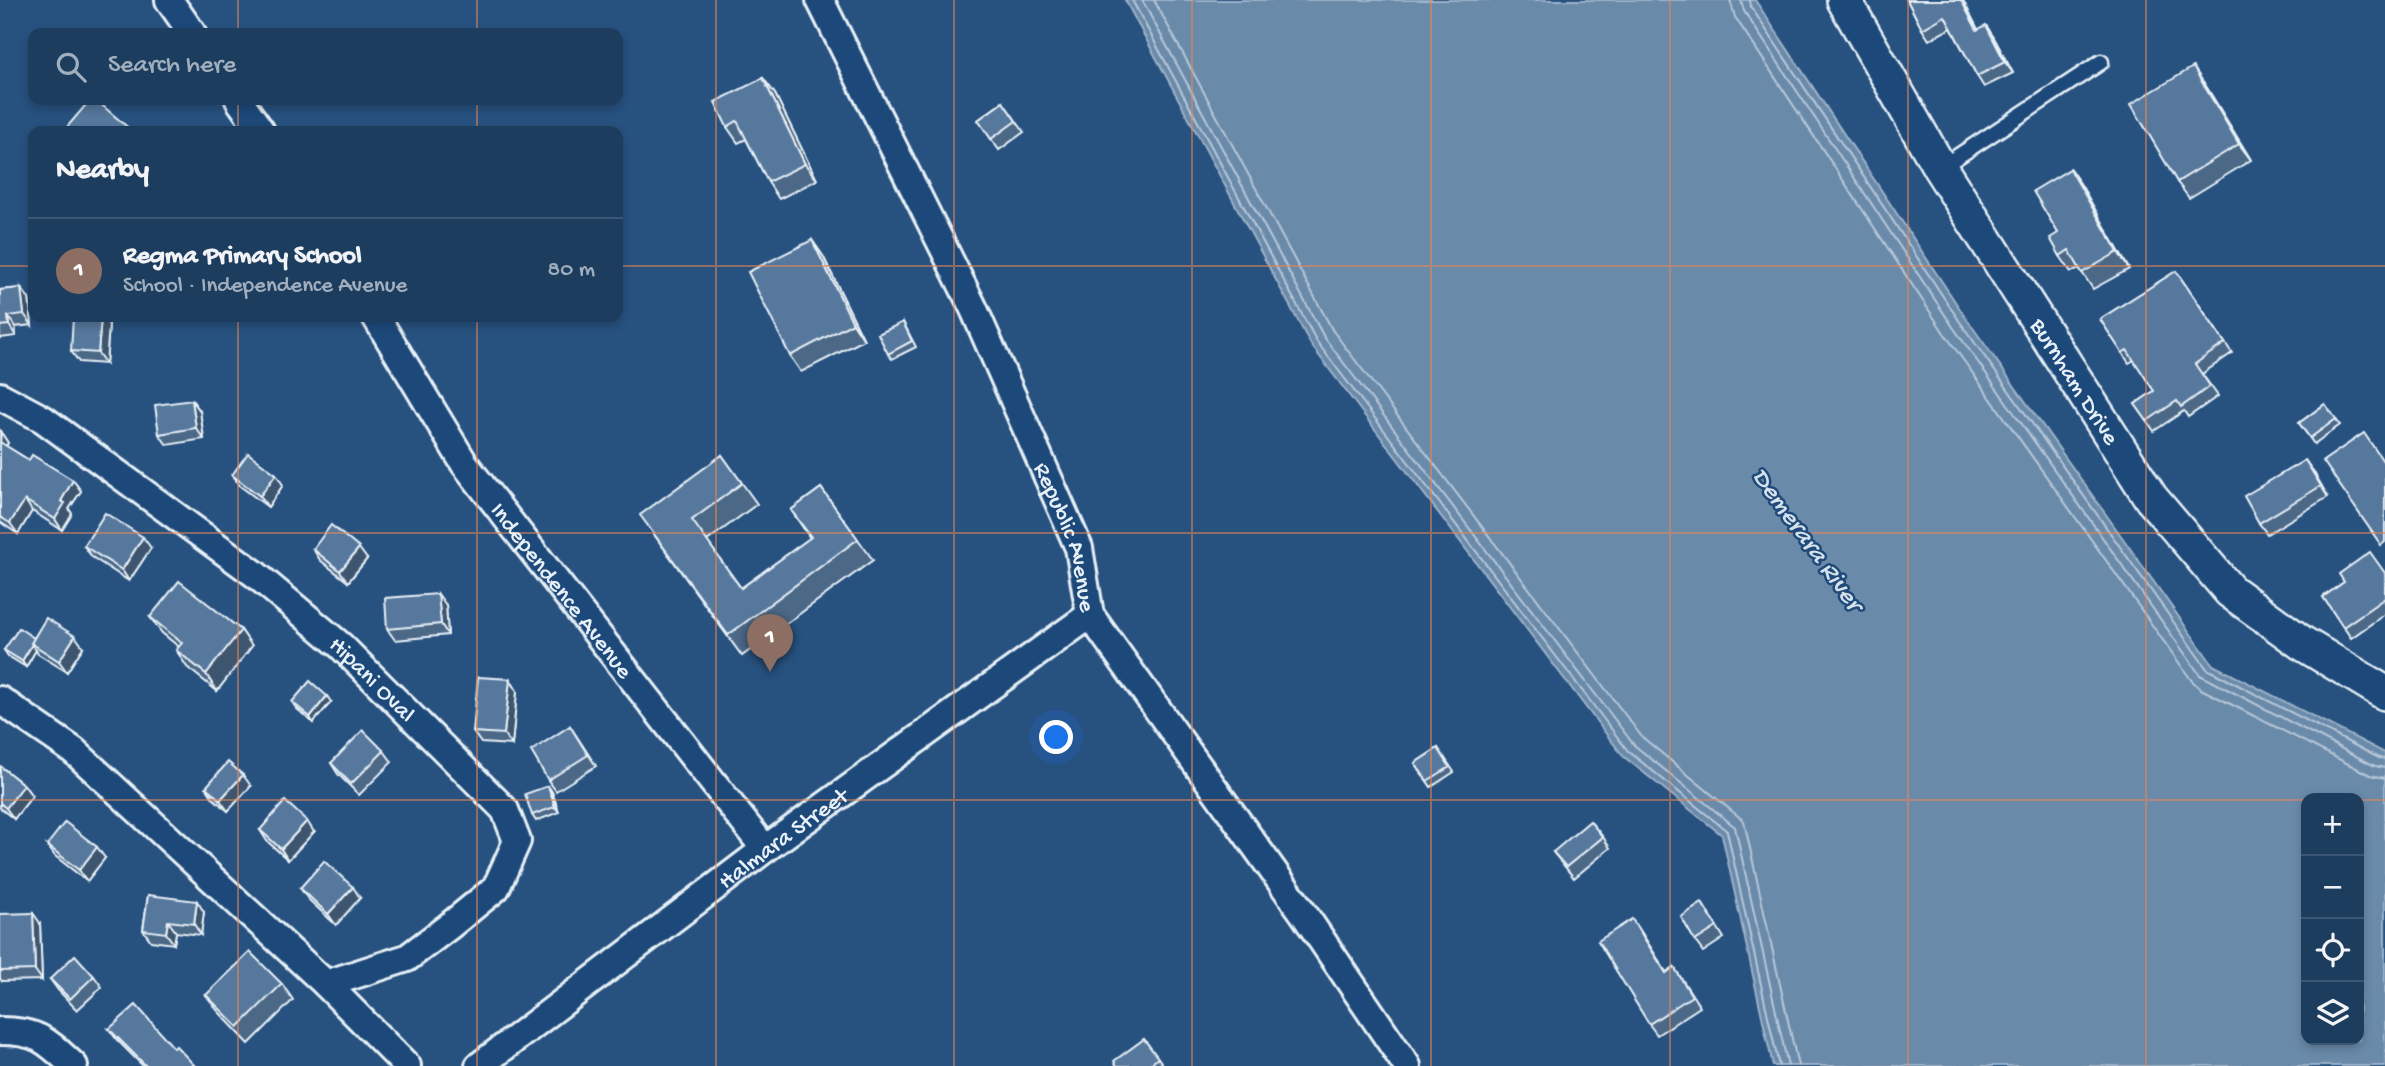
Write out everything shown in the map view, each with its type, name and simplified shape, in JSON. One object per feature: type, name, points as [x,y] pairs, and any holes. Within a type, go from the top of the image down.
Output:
[{"type":"street","points":[[169,0],[189,28]]},
{"type":"street","name":"Republic Avenue","points":[[820,0],[973,307],[1079,548],[1090,615],[1304,914],[1407,1066]]},
{"type":"street","name":"Burnham Drive","points":[[1844,0],[1940,169],[2151,498],[2230,590],[2302,643],[2385,693]]},
{"type":"street","points":[[243,105],[257,126]]},
{"type":"street","name":"Independence Avenue","points":[[379,322],[464,463],[765,849]]},
{"type":"street","name":"Hipani Oval","points":[[0,396],[43,419],[255,574],[341,646],[505,810],[517,841],[496,888],[407,958],[326,984]]},
{"type":"street","name":"Halmara Street","points":[[479,1066],[765,849],[1090,615]]},
{"type":"street","points":[[0,700],[74,751],[326,984],[407,1066]]},
{"type":"street","points":[[0,1031],[20,1031],[43,1038],[74,1066]]},
{"type":"lane","points":[[1940,169],[2101,62]]},
{"type":"water","name":"Demerara River","points":[[1125,0],[1755,0],[1966,318],[2213,665],[2385,753],[2385,1066],[1773,1066],[1722,835],[1623,756],[1311,345]]},
{"type":"building","points":[[1907,0],[1961,0],[1977,30],[1986,25],[2005,62],[1977,76],[1945,16],[1922,29]]},
{"type":"building","points":[[2193,67],[2239,144],[2177,182],[2131,104]]},
{"type":"building","points":[[763,78],[805,164],[768,182],[737,121],[727,127],[715,102]]},
{"type":"building","points":[[1003,102],[1016,121],[991,139],[978,120]]},
{"type":"building","points":[[86,105],[102,105],[126,126],[68,126]]},
{"type":"building","points":[[2070,169],[2118,252],[2082,273],[2069,250],[2060,256],[2050,238],[2058,233],[2033,191]]},
{"type":"building","points":[[812,240],[853,323],[790,356],[748,272]]},
{"type":"building","points":[[2176,271],[2225,343],[2195,364],[2210,386],[2181,407],[2177,401],[2147,421],[2135,404],[2154,391],[2127,350],[2122,353],[2100,319]]},
{"type":"building","points":[[21,288],[24,314],[8,316],[9,325],[0,326],[0,290]]},
{"type":"building","points":[[73,322],[101,322],[98,353],[71,351]]},
{"type":"building","points":[[903,322],[912,341],[888,354],[878,334]]},
{"type":"building","points":[[192,400],[196,428],[159,434],[155,405]]},
{"type":"building","points":[[2325,404],[2336,419],[2310,438],[2299,423]]},
{"type":"building","points":[[2364,433],[2385,464],[2385,542],[2381,545],[2323,461]]},
{"type":"building","points":[[0,442],[29,460],[32,455],[73,480],[61,501],[65,503],[55,519],[25,500],[10,523],[0,517]]},
{"type":"building","points":[[248,453],[276,474],[260,496],[232,475]]},
{"type":"building","points":[[722,455],[742,483],[692,520],[741,588],[811,537],[791,510],[821,488],[858,539],[728,635],[640,515]]},
{"type":"building","points":[[2305,460],[2321,486],[2259,523],[2244,496]]},
{"type":"building","points":[[105,513],[143,537],[122,570],[84,546]]},
{"type":"building","points":[[331,525],[359,548],[340,571],[313,549]]},
{"type":"building","points":[[2370,552],[2385,573],[2385,598],[2343,627],[2323,597],[2344,582],[2339,574]]},
{"type":"building","points":[[179,581],[241,630],[206,674],[176,650],[182,643],[150,617]]},
{"type":"building","points":[[438,594],[441,624],[387,629],[385,598]]},
{"type":"building","points":[[46,618],[75,636],[59,661],[31,643]]},
{"type":"building","points":[[19,628],[34,638],[22,661],[4,650]]},
{"type":"building","points":[[478,677],[510,679],[504,734],[473,732]]},
{"type":"building","points":[[310,681],[327,696],[310,717],[292,702]]},
{"type":"building","points":[[570,726],[588,755],[548,780],[531,751]]},
{"type":"building","points":[[363,730],[384,751],[351,784],[331,763]]},
{"type":"building","points":[[1438,748],[1450,767],[1427,781],[1415,763]]},
{"type":"building","points":[[228,762],[243,775],[220,800],[206,787]]},
{"type":"building","points":[[0,766],[24,785],[6,808],[0,803]]},
{"type":"building","points":[[548,786],[555,807],[532,815],[525,794]]},
{"type":"building","points":[[285,801],[307,821],[281,849],[260,830]]},
{"type":"building","points":[[1590,821],[1603,837],[1566,867],[1553,852]]},
{"type":"building","points":[[65,822],[97,847],[79,870],[47,845]]},
{"type":"building","points":[[324,861],[353,887],[328,914],[300,888]]},
{"type":"building","points":[[148,895],[197,901],[194,924],[168,921],[166,933],[143,930]]},
{"type":"building","points":[[1702,903],[1717,927],[1695,941],[1681,917]]},
{"type":"building","points":[[33,913],[35,970],[0,971],[0,914]]},
{"type":"building","points":[[1632,919],[1666,973],[1674,967],[1692,996],[1649,1024],[1598,941]]},
{"type":"building","points":[[250,952],[282,984],[238,1027],[206,995]]},
{"type":"building","points":[[75,955],[94,976],[70,999],[50,979]]},
{"type":"building","points":[[136,1005],[174,1048],[176,1046],[195,1066],[146,1066],[109,1029]]},
{"type":"building","points":[[1144,1039],[1158,1058],[1148,1066],[1117,1066],[1114,1061]]},
{"type":"place","name":"Regma Primary School","points":[[770,672]]}]
